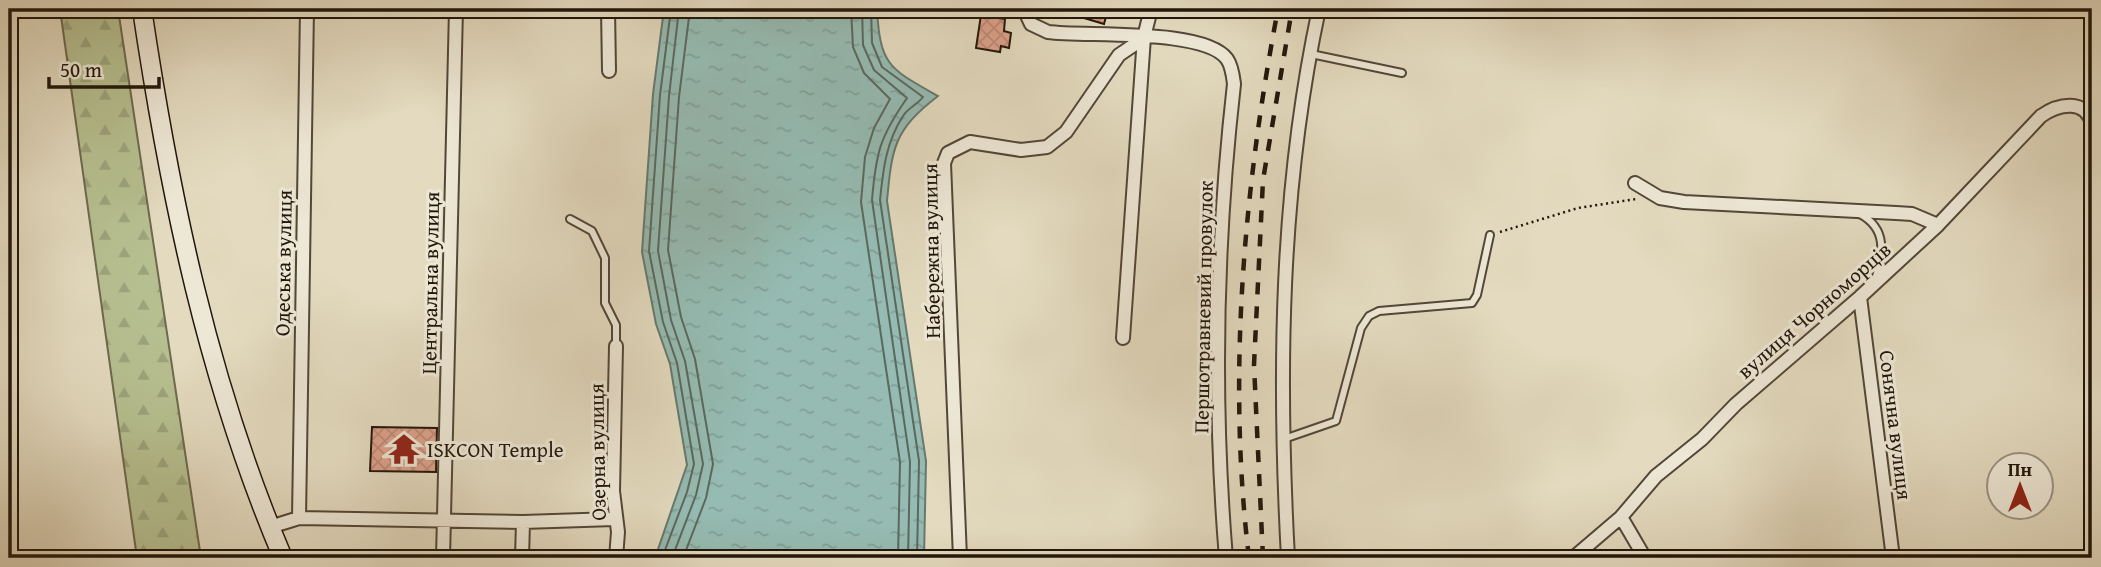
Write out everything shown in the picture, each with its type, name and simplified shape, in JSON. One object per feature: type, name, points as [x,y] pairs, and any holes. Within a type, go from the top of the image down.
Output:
[{"type":"main road","points":[[142,9],[160,131],[205,336],[230,422],[283,558]]},
{"type":"street","name":"Одеська вулиця","points":[[299,518],[307,9]]},
{"type":"street","name":"Центральна вулиця","points":[[443,558],[456,9]]},
{"type":"street","points":[[608,9],[609,71]]},
{"type":"street","points":[[1124,338],[1144,37],[1151,9]]},
{"type":"street","points":[[1288,558],[1281,365],[1285,242],[1293,149],[1319,9]]},
{"type":"street","points":[[1025,13],[1039,29],[1048,32],[1144,37]]},
{"type":"street","name":"Першотравневий провулок","points":[[1144,37],[1167,37],[1202,44],[1226,58],[1234,85],[1221,226],[1218,318],[1219,449],[1226,558]]},
{"type":"street","name":"Набережна вулиця","points":[[960,558],[944,163],[948,153],[956,146],[970,142],[1035,150],[1056,142],[1119,55],[1144,37]]},
{"type":"street","name":"вулиця Чорноморців","points":[[1573,558],[1621,517],[1656,476],[1681,457],[1736,404],[1860,297],[1937,225],[2041,116],[2063,105],[2088,105]]},
{"type":"street","points":[[2088,105],[2092,124]]},
{"type":"street","points":[[1635,183],[1660,198],[1715,205],[1912,214],[1937,225]]},
{"type":"street","name":"Сонячна вулиця","points":[[1860,297],[1893,558]]},
{"type":"street","name":"Озерна вулиця","points":[[616,346],[616,558]]},
{"type":"street","points":[[1621,517],[1645,558]]},
{"type":"street","points":[[270,527],[299,518],[523,522],[614,519]]},
{"type":"street","points":[[522,558],[523,522]]},
{"type":"lane","points":[[1310,53],[1402,73]]},
{"type":"lane","points":[[1852,210],[1866,217],[1879,232],[1882,255],[1874,284]]},
{"type":"lane","points":[[570,219],[592,231],[605,258],[605,303],[616,325],[616,346]]},
{"type":"lane","points":[[1282,439],[1336,421],[1361,328],[1368,316],[1379,311],[1472,303],[1478,295],[1490,235]]},
{"type":"path","points":[[1490,235],[1578,208],[1660,198]]},
{"type":"green space","points":[[60,9],[118,9],[201,558],[137,558]]},
{"type":"water","points":[[664,9],[877,9],[881,43],[891,64],[898,72],[938,96],[912,119],[898,141],[891,167],[887,201],[926,461],[924,558],[655,558],[687,465],[670,364],[656,324],[642,252],[653,94]]},
{"type":"building","points":[[1065,9],[1108,9],[1104,24],[1064,12]]},
{"type":"building","points":[[981,15],[1005,19],[1004,31],[1011,33],[1009,48],[1001,46],[1000,52],[976,48]]},
{"type":"building","name":"ISKCON Temple","points":[[372,427],[437,428],[436,472],[370,471]]},
{"type":"railway","points":[[1249,558],[1239,421],[1243,282],[1256,144],[1278,9]]},
{"type":"railway","points":[[1263,558],[1254,365],[1263,180],[1292,9]]},
{"type":"place","name":"ISKCON Temple","points":[[404,449]]}]
